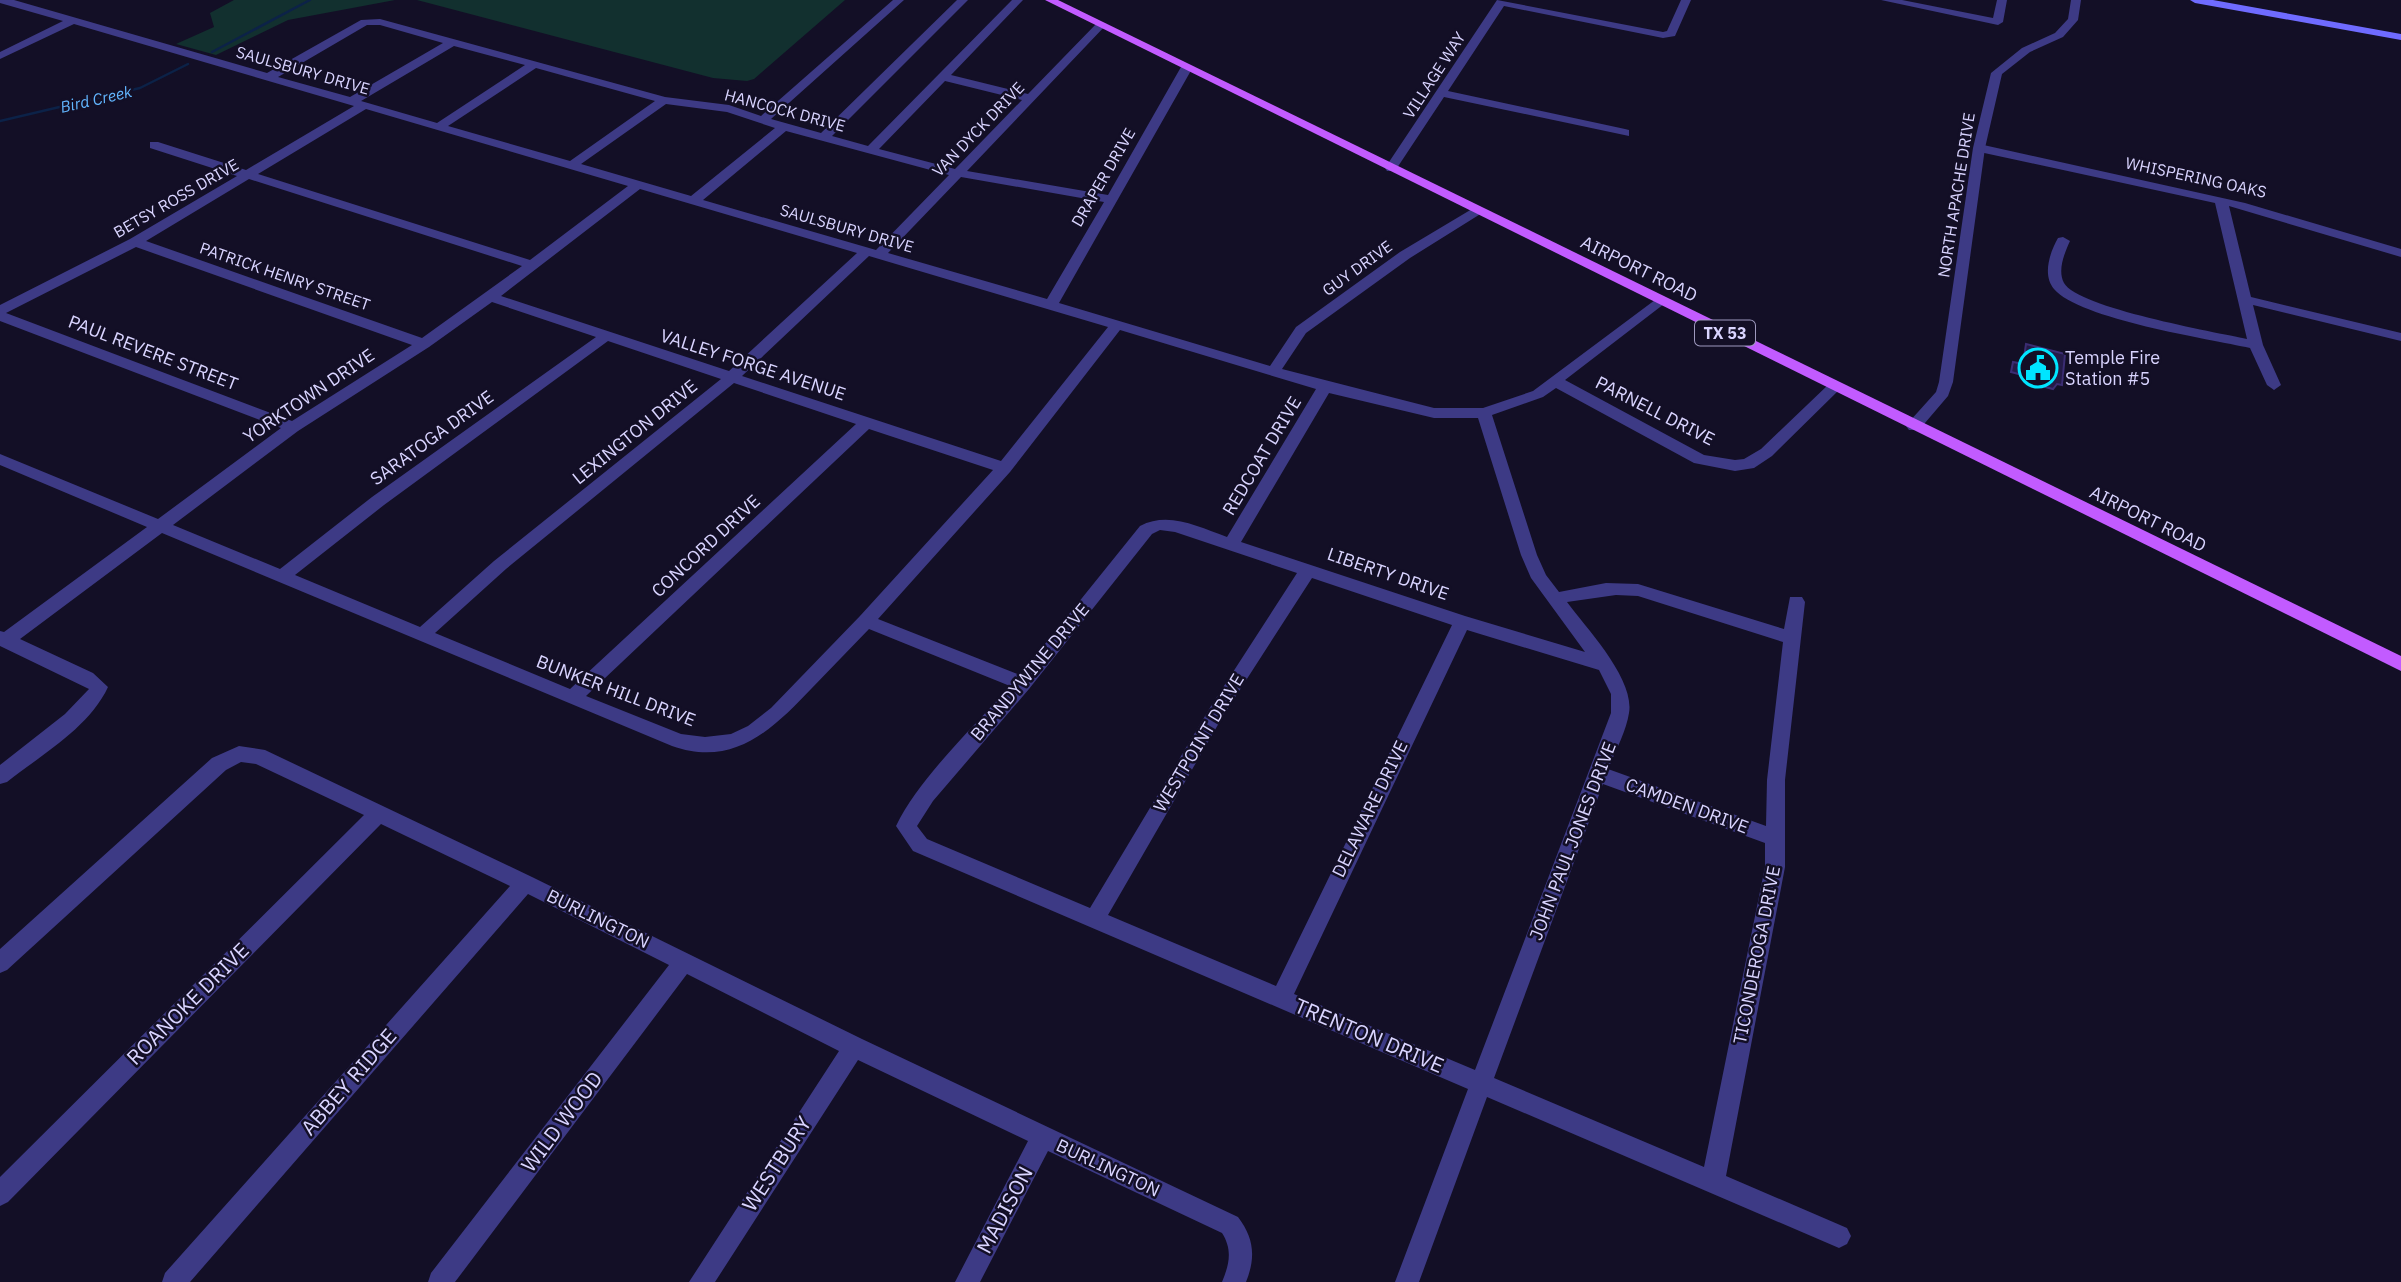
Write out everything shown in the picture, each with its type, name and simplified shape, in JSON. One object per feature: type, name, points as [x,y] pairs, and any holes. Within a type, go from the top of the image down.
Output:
[{"type":"main road","name":"AIRPORT ROAD","points":[[1050,0],[2401,664]]},
{"type":"main road","points":[[2195,0],[2401,37]]},
{"type":"street","name":"SAULSBURY DRIVE","points":[[2,0],[1325,387],[1434,413],[1485,413],[1538,394],[1659,300]]},
{"type":"street","points":[[764,119],[899,0]]},
{"type":"street","points":[[824,137],[963,0]]},
{"type":"street","points":[[871,150],[1018,0]]},
{"type":"street","points":[[1502,1],[1663,35],[1671,34],[1686,0]]},
{"type":"street","points":[[1886,0],[1998,23],[2001,0]]},
{"type":"street","name":"NORTH APACHE DRIVE","points":[[1914,426],[1943,393],[1946,382],[1979,148],[1997,73],[2026,50],[2059,35],[2073,20],[2076,0]]},
{"type":"street","name":"VILLAGE WAY","points":[[1391,168],[1502,1]]},
{"type":"street","points":[[0,56],[72,21]]},
{"type":"street","name":"HANCOCK DRIVE","points":[[267,78],[365,22],[372,21],[664,100],[729,109],[784,127],[957,173],[1110,199]]},
{"type":"street","name":"VAN DYCK DRIVE","points":[[873,254],[957,173],[1101,25]]},
{"type":"street","name":"BETSY ROSS DRIVE","points":[[0,311],[135,243],[251,175],[452,42]]},
{"type":"street","points":[[437,128],[535,64]]},
{"type":"street","name":"DRAPER DRIVE","points":[[1051,305],[1187,67]]},
{"type":"street","points":[[943,77],[1029,98]]},
{"type":"street","points":[[1441,93],[1625,133]]},
{"type":"street","points":[[571,166],[664,100]]},
{"type":"street","points":[[692,202],[784,127]]},
{"type":"street","points":[[154,145],[531,265]]},
{"type":"street","name":"WHISPERING OAKS","points":[[1979,148],[2250,206],[2330,228],[2401,253]]},
{"type":"street","name":"YORKTOWN DRIVE","points":[[2,640],[293,427],[424,344],[491,297],[636,186]]},
{"type":"street","points":[[2221,201],[2256,345],[2274,385]]},
{"type":"street","name":"GUY DRIVE","points":[[1274,370],[1301,330],[1405,255],[1477,210]]},
{"type":"street","points":[[2063,241],[2056,255],[2057,285],[2073,298],[2107,310],[2256,345]]},
{"type":"street","name":"PATRICK HENRY STREET","points":[[135,243],[424,344]]},
{"type":"street","name":"LEXINGTON DRIVE","points":[[422,635],[500,565],[731,378],[873,254]]},
{"type":"street","name":"VALLEY FORGE AVENUE","points":[[491,297],[1004,468]]},
{"type":"street","points":[[2245,300],[2273,304],[2401,337]]},
{"type":"street","name":"PAUL REVERE STREET","points":[[0,316],[293,427]]},
{"type":"street","name":"BUNKER HILL DRIVE","points":[[0,459],[572,698],[679,741],[705,745],[733,741],[755,731],[777,713],[866,621],[1004,468],[1117,325]]},
{"type":"street","name":"SARATOGA DRIVE","points":[[284,576],[378,501],[606,336]]},
{"type":"street","name":"PARNELL DRIVE","points":[[1555,381],[1699,459],[1725,466],[1749,464],[1767,455],[1834,387]]},
{"type":"street","name":"REDCOAT DRIVE","points":[[1231,544],[1325,387]]},
{"type":"street","name":"JOHN PAUL JONES DRIVE","points":[[1407,1282],[1620,713],[1620,694],[1605,665],[1539,578],[1485,413]]},
{"type":"street","name":"CONCORD DRIVE","points":[[572,698],[866,423]]},
{"type":"street","name":"LIBERTY DRIVE","points":[[1158,524],[1176,526],[1462,622],[1605,665]]},
{"type":"street","name":"BRANDYWINE DRIVE","points":[[906,826],[926,795],[1023,684],[1146,530],[1158,524]]},
{"type":"street","name":"WESTPOINT DRIVE","points":[[1095,919],[1217,711],[1308,570]]},
{"type":"street","points":[[1555,599],[1591,589],[1616,587],[1638,590],[1793,638]]},
{"type":"street","name":"TICONDEROGA DRIVE","points":[[1713,1182],[1775,867],[1776,780],[1796,602]]},
{"type":"street","points":[[866,621],[1023,684]]},
{"type":"street","name":"DELAWARE DRIVE","points":[[1281,999],[1388,771],[1462,622]]},
{"type":"street","points":[[0,776],[82,710],[98,695],[99,687],[87,678],[2,640]]},
{"type":"street","name":"BURLINGTON","points":[[0,963],[219,764],[239,754],[258,756],[524,883],[854,1047],[1230,1225],[1242,1244],[1241,1264],[1234,1282]]},
{"type":"street","name":"CAMDEN DRIVE","points":[[1599,774],[1776,838]]},
{"type":"street","name":"ROANOKE DRIVE","points":[[0,1194],[377,814]]},
{"type":"street","name":"TRENTON DRIVE","points":[[906,826],[920,845],[1839,1236]]},
{"type":"street","name":"ABBEY RIDGE","points":[[174,1282],[524,883]]},
{"type":"street","name":"WILD WOOD","points":[[440,1282],[684,962]]},
{"type":"street","name":"WESTBURY","points":[[701,1282],[854,1047]]},
{"type":"street","name":"MADISON","points":[[967,1282],[1043,1138]]},
{"type":"green space","points":[[234,0],[395,0],[288,20],[216,55],[176,44],[214,27],[210,13]]},
{"type":"green space","points":[[417,0],[845,0],[754,79],[747,81],[713,78]]},
{"type":"building","name":"Temple Fire Station #5","points":[[2026,344],[2065,354],[2062,385],[2057,384],[2053,389],[2030,383],[2025,379],[2026,376],[2011,372],[2013,362],[2023,364]]},
{"type":"waterway","name":"Bird Creek","points":[[212,52],[310,0]]},
{"type":"waterway","name":"Bird Creek","points":[[0,121],[140,88],[188,64]]},
{"type":"place","name":"Temple Fire Station #5","points":[[2038,368]]}]
